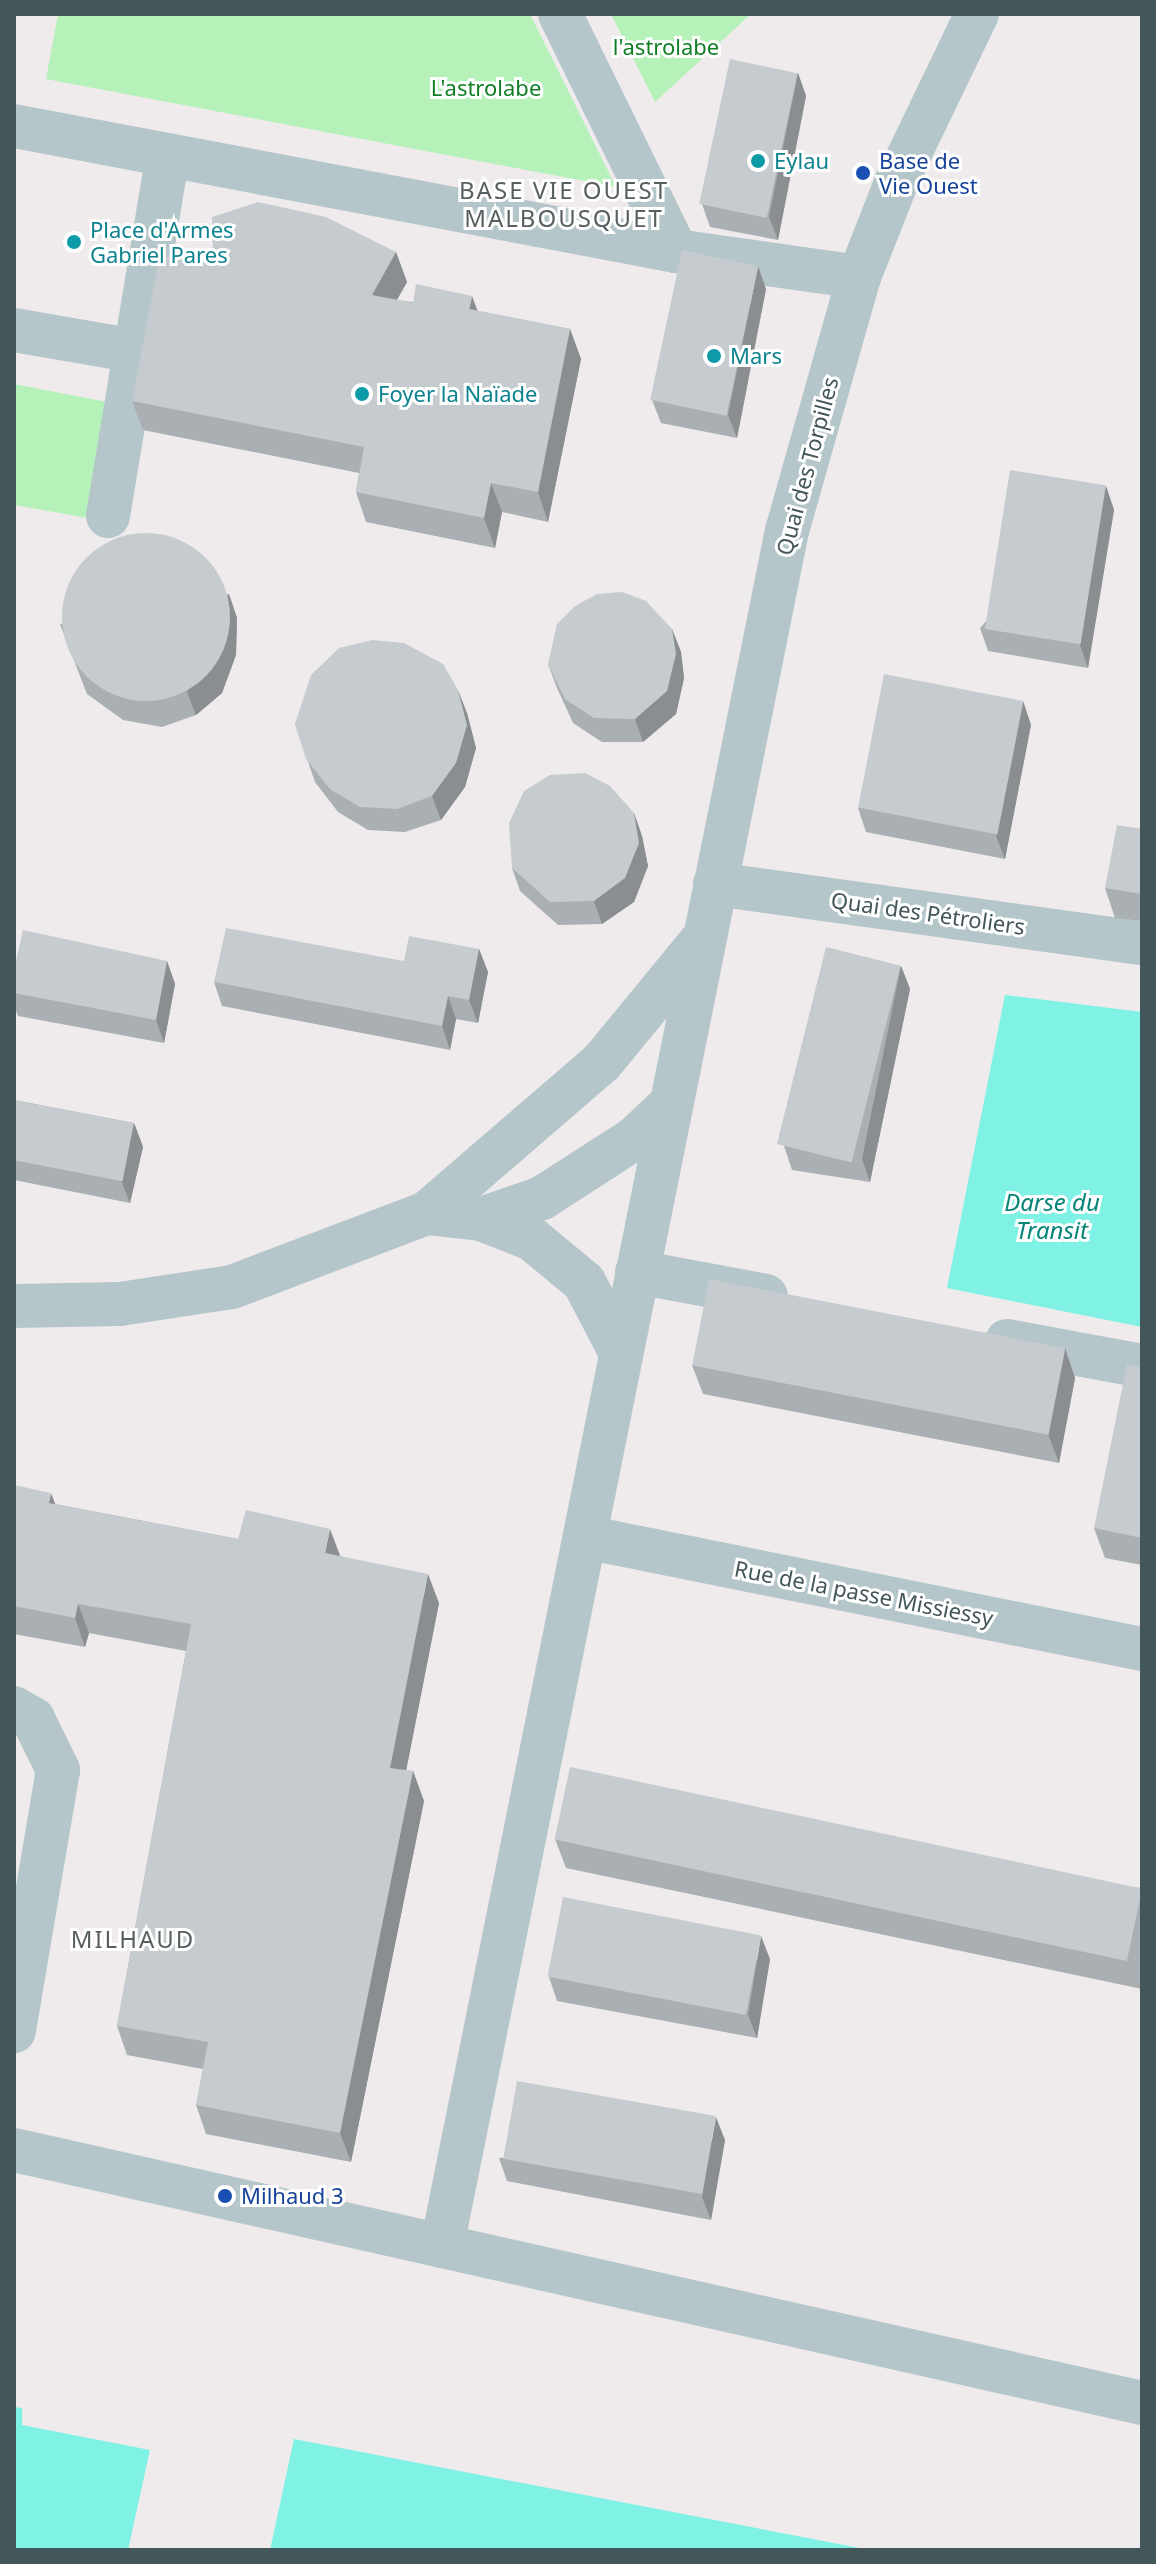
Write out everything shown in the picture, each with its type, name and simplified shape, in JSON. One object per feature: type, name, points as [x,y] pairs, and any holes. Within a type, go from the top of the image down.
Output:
[{"type":"street","points":[[560,14],[676,251]]},
{"type":"street","name":"Quai des Torpilles","points":[[442,2246],[787,531],[859,277],[898,178],[977,14]]},
{"type":"street","points":[[14,126],[676,251],[859,277]]},
{"type":"street","points":[[108,516],[168,155]]},
{"type":"street","points":[[14,330],[136,351]]},
{"type":"street","name":"Quai des Pétroliers","points":[[715,884],[1142,943]]},
{"type":"street","points":[[14,1306],[120,1304],[232,1287],[427,1213],[602,1062],[703,939]]},
{"type":"street","points":[[481,1219],[542,1198],[635,1138],[670,1105]]},
{"type":"street","points":[[427,1213],[481,1219],[532,1239],[584,1282],[621,1353]]},
{"type":"street","points":[[637,1272],[805,1303]]},
{"type":"street","points":[[974,1335],[1142,1366]]},
{"type":"street","name":"Rue de la passe Missiessy","points":[[585,1537],[1142,1649]]},
{"type":"street","points":[[14,1708],[33,1719],[58,1770],[14,2031]]},
{"type":"street","points":[[14,2150],[1142,2403]]},
{"type":"green space","name":"L'astrolabe","points":[[58,14],[530,14],[616,187],[46,79]]},
{"type":"green space","name":"l'astrolabe","points":[[611,14],[751,14],[655,102]]},
{"type":"green space","points":[[14,384],[107,402],[88,518],[14,505]]},
{"type":"water","name":"Darse du Transit","points":[[1005,995],[1142,1012],[1142,1327],[947,1288]]},
{"type":"water","points":[[14,2407],[22,2408],[22,2425],[150,2450],[128,2550],[14,2550]]},
{"type":"water","points":[[294,2439],[870,2550],[270,2550]]},
{"type":"building","name":"Eylau","points":[[730,59],[797,73],[767,218],[699,204]]},
{"type":"building","name":"Foyer la Naïade","points":[[258,202],[326,217],[396,252],[372,295],[413,303],[416,284],[472,296],[469,309],[570,329],[538,492],[491,483],[484,518],[356,492],[364,447],[132,401],[160,253],[213,264],[212,217]]},
{"type":"building","name":"Mars","points":[[682,250],[758,266],[726,416],[650,400]]},
{"type":"building","points":[[1010,470],[1106,485],[1081,644],[985,629]]},
{"type":"building","points":[[146,533],[178,539],[205,558],[224,585],[230,617],[224,649],[205,676],[178,695],[146,701],[114,695],[87,676],[68,649],[62,617],[68,585],[87,558],[114,539]]},
{"type":"building","points":[[622,592],[646,601],[672,629],[676,654],[667,691],[635,719],[594,718],[565,699],[548,664],[557,624],[575,606],[597,594]]},
{"type":"building","points":[[372,640],[404,643],[443,664],[458,690],[467,725],[456,763],[432,796],[397,809],[360,807],[330,789],[306,759],[295,724],[311,675],[339,648]]},
{"type":"building","points":[[884,674],[1023,701],[997,835],[858,808]]},
{"type":"building","points":[[585,773],[610,786],[634,813],[639,843],[625,878],[594,901],[550,902],[512,868],[509,823],[524,791],[550,775]]},
{"type":"building","points":[[1117,825],[1142,829],[1142,894],[1105,888]]},
{"type":"building","points":[[226,928],[404,961],[409,936],[479,949],[469,1000],[448,996],[442,1026],[214,982]]},
{"type":"building","points":[[23,930],[167,961],[156,1020],[14,993],[14,970]]},
{"type":"building","points":[[826,947],[901,966],[852,1163],[777,1144]]},
{"type":"building","points":[[14,1100],[134,1123],[123,1181],[14,1160]]},
{"type":"building","points":[[709,1279],[1065,1348],[1049,1435],[692,1365]]},
{"type":"building","points":[[1127,1364],[1142,1367],[1142,1538],[1094,1528]]},
{"type":"building","points":[[14,1485],[51,1493],[49,1503],[238,1539],[246,1510],[330,1529],[325,1553],[428,1574],[390,1768],[413,1771],[340,2133],[196,2105],[208,2042],[117,2026],[191,1624],[78,1604],[75,1618],[14,1606]]},
{"type":"building","points":[[570,1767],[1142,1889],[1127,1961],[555,1839]]},
{"type":"building","points":[[563,1897],[761,1936],[746,2015],[548,1977]]},
{"type":"building","points":[[517,2081],[716,2116],[702,2194],[503,2159]]},
{"type":"place","name":"Eylau","points":[[758,161]]},
{"type":"place","name":"Base de Vie Ouest","points":[[863,173]]},
{"type":"place","name":"Place d'Armes Gabriel Pares","points":[[74,242]]},
{"type":"place","name":"Mars","points":[[714,356]]},
{"type":"place","name":"Foyer la Naïade","points":[[362,394]]},
{"type":"place","name":"Milhaud 3","points":[[225,2196]]},
{"type":"district","name":"BASE VIE OUEST MALBOUSQUET","points":[[564,204]]},
{"type":"district","name":"MILHAUD","points":[[133,1939]]}]
